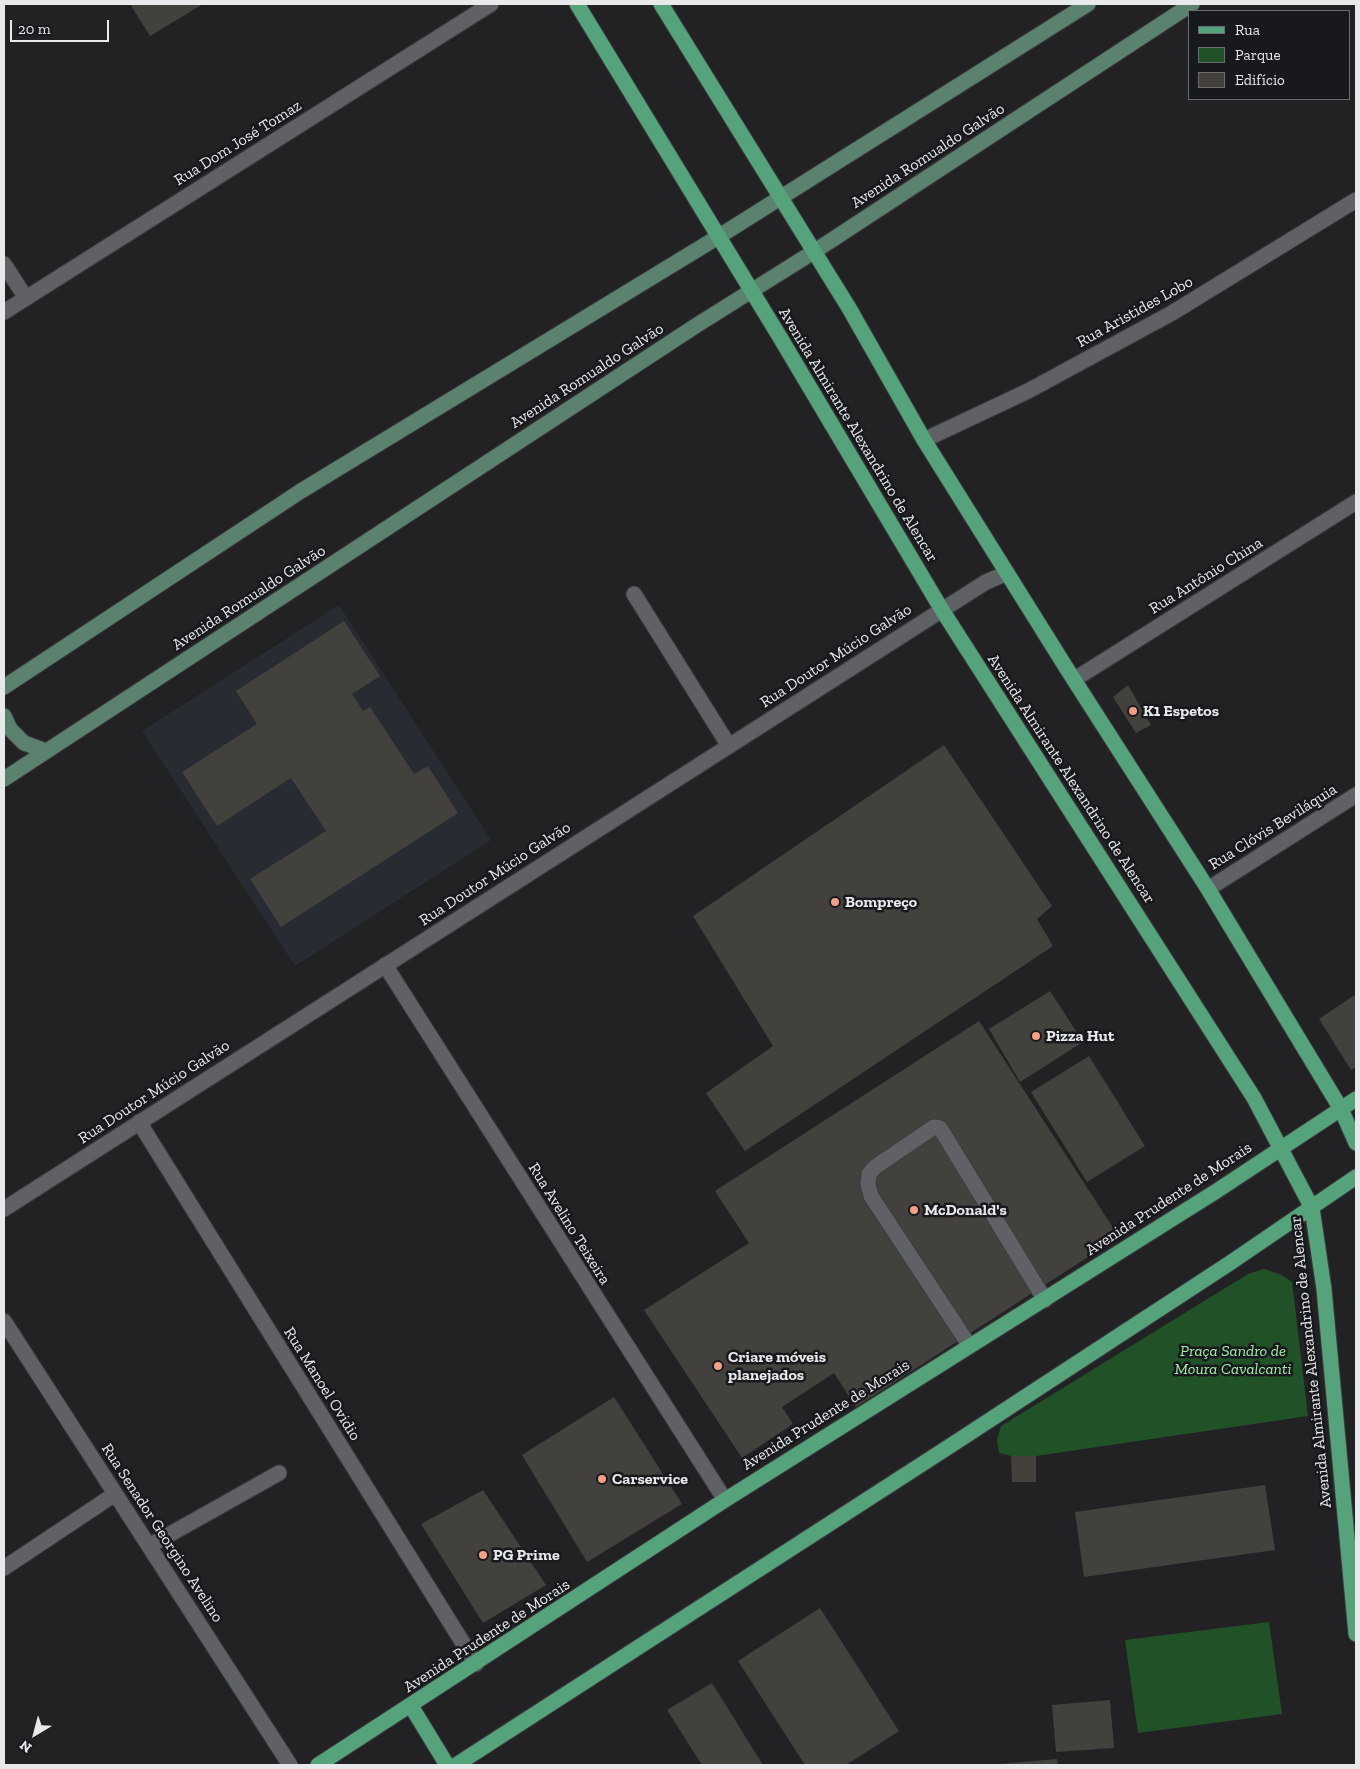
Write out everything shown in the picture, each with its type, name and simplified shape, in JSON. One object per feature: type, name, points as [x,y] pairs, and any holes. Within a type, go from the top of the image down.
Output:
[{"type":"main road","name":"Avenida Almirante Alexandrino de Alencar","points":[[577,4],[942,610],[1254,1098],[1312,1208],[1324,1289],[1356,1634]]},
{"type":"main road","points":[[661,4],[814,251],[924,440],[1208,889],[1341,1109],[1356,1143]]},
{"type":"main road","points":[[4,687],[301,491],[718,237],[1088,4]]},
{"type":"main road","name":"Avenida Romualdo Galvão","points":[[4,780],[751,290],[814,251],[1192,4]]},
{"type":"main road","points":[[4,716],[10,729],[24,743],[46,752]]},
{"type":"main road","name":"Avenida Prudente de Morais","points":[[318,1765],[476,1664],[725,1500],[969,1345],[1044,1300],[1356,1099]]},
{"type":"main road","points":[[456,1765],[950,1446],[1312,1208],[1356,1177]]},
{"type":"main road","points":[[411,1706],[447,1765]]},
{"type":"street","name":"Rua Dom José Tomaz","points":[[4,312],[491,4]]},
{"type":"street","name":"Rua Aristides Lobo","points":[[924,440],[1028,391],[1172,313],[1356,200]]},
{"type":"street","points":[[4,264],[26,298]]},
{"type":"street","name":"Rua Antônio China","points":[[1075,679],[1356,502]]},
{"type":"street","name":"Rua Doutor Múcio Galvão","points":[[4,1209],[986,582],[1007,573]]},
{"type":"street","points":[[634,594],[728,746]]},
{"type":"street","name":"Rua Clóvis Beviláquia","points":[[1208,889],[1356,795]]},
{"type":"street","name":"Rua Avelino Teixeira","points":[[385,966],[725,1500]]},
{"type":"street","name":"Rua Manoel Ovidio","points":[[139,1122],[476,1664]]},
{"type":"street","points":[[969,1345],[871,1196],[868,1184],[869,1174],[874,1167],[934,1127],[940,1128],[1044,1300]]},
{"type":"street","name":"Rua Senador Georgino Avelino","points":[[4,1320],[290,1765]]},
{"type":"street","points":[[149,1546],[279,1473]]},
{"type":"street","points":[[4,1568],[115,1494]]},
{"type":"shaded area","points":[[339,605],[491,840],[295,966],[142,731]]},
{"type":"green space","name":"Praça Sandro de Moura Cavalcanti","points":[[1264,1269],[1282,1275],[1292,1282],[1308,1416],[1036,1456],[1011,1456],[999,1453],[997,1440],[1001,1426],[1248,1274]]},
{"type":"green space","points":[[1269,1622],[1282,1714],[1138,1733],[1125,1640]]},
{"type":"building","points":[[130,4],[203,4],[150,36]]},
{"type":"building","points":[[344,621],[380,676],[352,694],[363,711],[370,707],[414,774],[428,766],[458,813],[281,927],[250,879],[326,831],[291,778],[217,826],[182,772],[257,724],[236,691]]},
{"type":"building","name":"K1 Espetos","points":[[1128,685],[1151,725],[1136,733],[1113,697]]},
{"type":"building","points":[[944,745],[1052,906],[1037,919],[1053,946],[745,1151],[706,1093],[773,1046],[693,916]]},
{"type":"building","name":"Pizza Hut","points":[[1050,991],[1083,1042],[1020,1082],[989,1029]]},
{"type":"building","points":[[1356,994],[1356,1067],[1351,1070],[1319,1019]]},
{"type":"building","name":"McDonald's","points":[[979,1021],[1119,1237],[856,1407],[834,1373],[782,1407],[793,1424],[742,1458],[644,1310],[749,1243],[715,1191]]},
{"type":"building","points":[[1089,1056],[1145,1146],[1087,1182],[1031,1092]]},
{"type":"building","name":"Carservice","points":[[614,1397],[682,1504],[587,1562],[522,1455]]},
{"type":"building","points":[[1011,1456],[1036,1456],[1036,1482],[1012,1482]]},
{"type":"building","points":[[1265,1485],[1275,1550],[1084,1577],[1075,1512]]},
{"type":"building","name":"PG Prime","points":[[483,1490],[546,1585],[483,1623],[421,1524]]},
{"type":"building","points":[[820,1608],[899,1731],[846,1765],[805,1765],[738,1661]]},
{"type":"building","points":[[712,1683],[763,1765],[702,1765],[667,1710]]},
{"type":"building","points":[[1110,1700],[1114,1748],[1056,1752],[1052,1705]]},
{"type":"building","points":[[1057,1759],[1058,1765],[999,1765],[999,1764]]},
{"type":"place","name":"K1 Espetos","points":[[1133,711]]},
{"type":"place","name":"Bompreço","points":[[835,902]]},
{"type":"place","name":"Pizza Hut","points":[[1036,1036]]},
{"type":"place","name":"McDonald's","points":[[914,1210]]},
{"type":"place","name":"Criare móveis planejados","points":[[718,1366]]},
{"type":"place","name":"Carservice","points":[[602,1479]]},
{"type":"place","name":"PG Prime","points":[[483,1555]]}]
